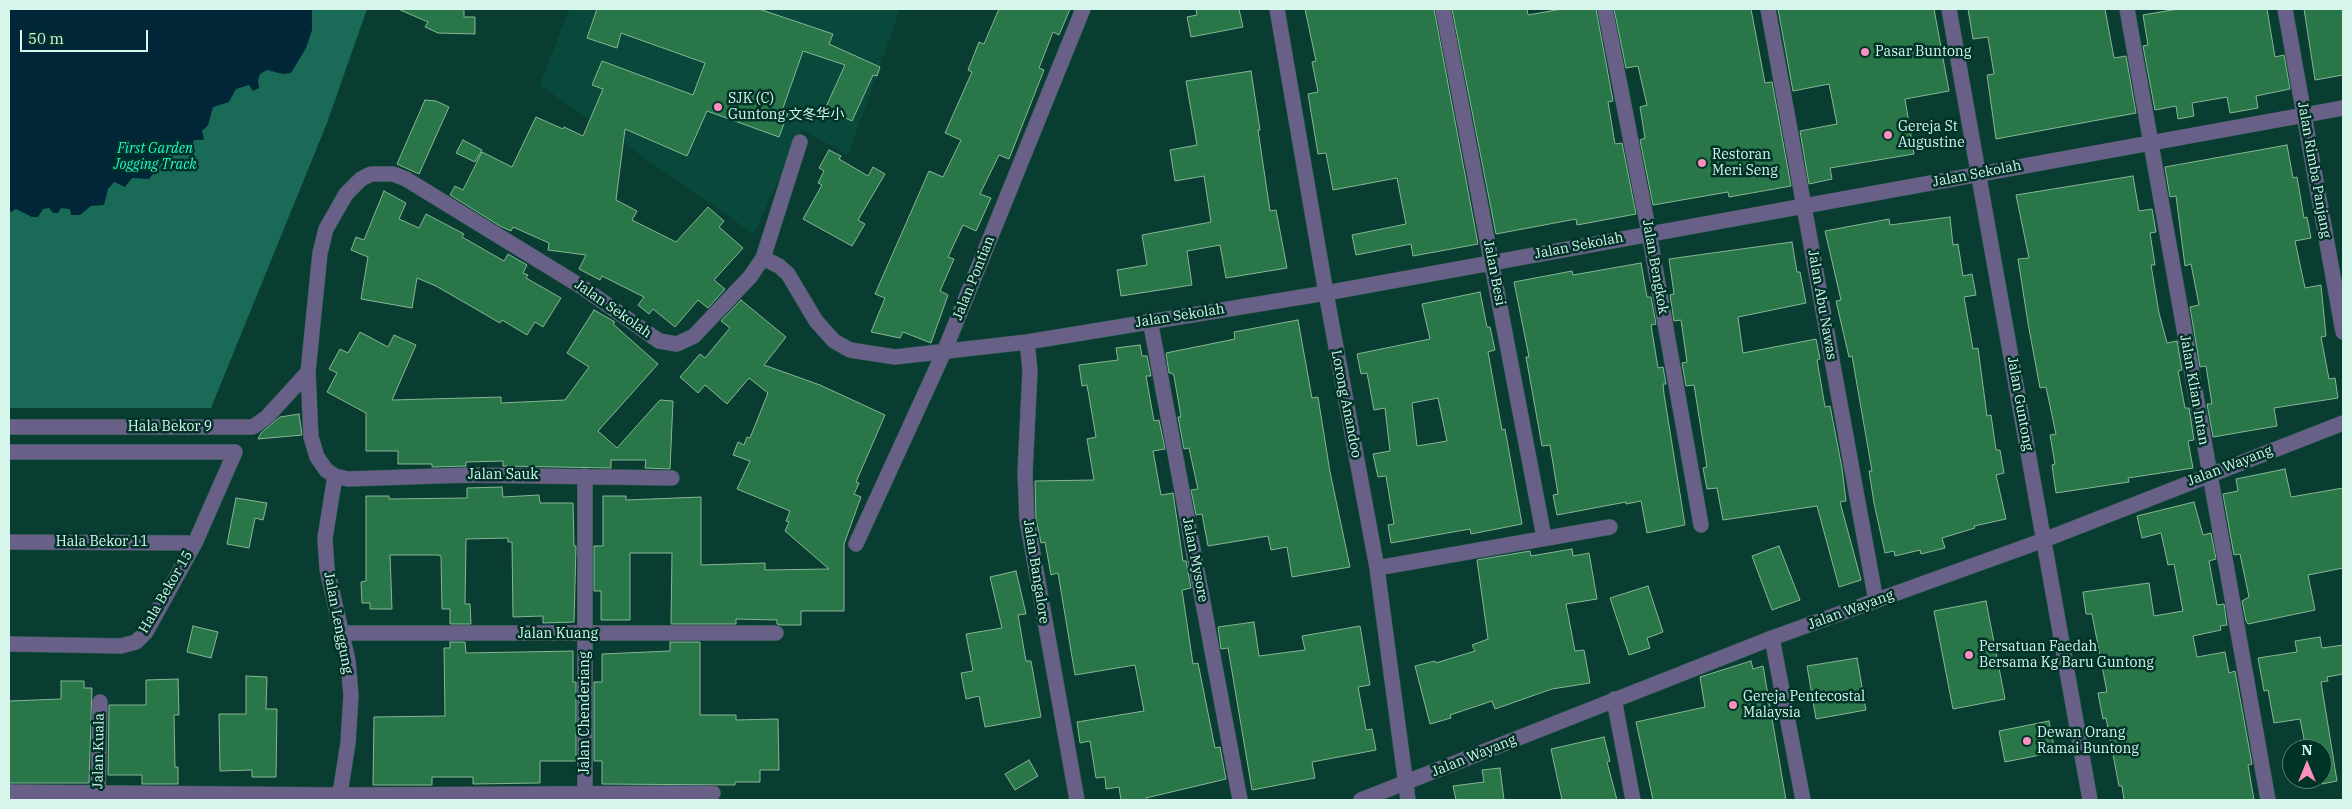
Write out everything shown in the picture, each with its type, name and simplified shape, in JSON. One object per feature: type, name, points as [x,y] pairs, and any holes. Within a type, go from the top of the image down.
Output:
[{"type":"street","name":"Jalan Pontian","points":[[856,544],[944,352],[1083,9]]},
{"type":"street","name":"Lorong Anandoo","points":[[1277,9],[1326,293],[1377,568],[1408,800]]},
{"type":"street","name":"Jalan Besi","points":[[1444,9],[1544,537]]},
{"type":"street","name":"Jalan Bengkok","points":[[1605,9],[1649,233],[1700,525]]},
{"type":"street","name":"Jalan Abu Nawas","points":[[1768,9],[1876,601]]},
{"type":"street","name":"Jalan Guntong","points":[[1950,9],[2090,800]]},
{"type":"street","name":"Jalan Klian Intan","points":[[2127,9],[2152,141],[2208,474],[2268,800]]},
{"type":"street","name":"Jalan Rimba Panjang","points":[[2285,9],[2343,332]]},
{"type":"street","name":"Jalan Sekolah","points":[[334,476],[326,470],[317,457],[310,437],[308,372],[320,253],[326,229],[346,194],[360,179],[371,174],[393,174],[420,187],[582,287],[659,342],[677,344],[694,336],[750,277],[763,258],[779,266],[788,274],[816,321],[834,341],[850,350],[895,357],[1027,342],[1150,320],[1326,293],[2152,141],[2343,108]]},
{"type":"street","points":[[763,258],[800,142]]},
{"type":"street","name":"Jalan Mysore","points":[[1150,320],[1240,800]]},
{"type":"street","name":"Jalan Bangalore","points":[[1027,342],[1030,370],[1025,473],[1027,520],[1077,800]]},
{"type":"street","name":"Hala Bekor 9","points":[[9,427],[253,427],[266,417],[308,372]]},
{"type":"street","name":"Jalan Wayang","points":[[1361,800],[1406,784],[1614,699],[1772,638],[2044,540],[2343,422]]},
{"type":"street","name":"Hala Bekor 15","points":[[9,452],[236,452],[195,543],[146,632],[136,642],[121,646],[9,644]]},
{"type":"street","name":"Jalan Sauk","points":[[334,476],[348,478],[468,475],[672,478]]},
{"type":"street","name":"Jalan Lenggung","points":[[334,476],[325,538],[327,569],[348,660],[351,696],[348,743],[339,798]]},
{"type":"street","name":"Jalan Chenderiang","points":[[585,476],[585,796]]},
{"type":"street","points":[[1377,568],[1544,537],[1610,527]]},
{"type":"street","name":"Hala Bekor 11","points":[[9,542],[195,543]]},
{"type":"street","name":"Jalan Kuang","points":[[341,633],[776,633]]},
{"type":"street","points":[[1772,638],[1803,800]]},
{"type":"street","points":[[1614,699],[1633,800]]},
{"type":"street","name":"Jalan Kuala","points":[[98,797],[100,702]]},
{"type":"street","points":[[9,792],[98,797],[339,798],[713,793]]},
{"type":"shaded area","name":"SJK (C) Guntong 文冬华小","points":[[569,9],[900,9],[848,155],[801,129],[754,234],[540,85]]},
{"type":"green space","name":"First Garden Jogging Track","points":[[9,9],[367,9],[327,123],[211,408],[9,408]]},
{"type":"water","points":[[9,9],[312,9],[312,30],[306,48],[291,73],[283,74],[267,70],[260,74],[258,80],[259,88],[253,91],[249,85],[236,89],[229,102],[213,107],[208,125],[202,131],[204,140],[194,140],[189,152],[174,152],[168,155],[149,179],[132,178],[125,187],[114,182],[108,189],[104,205],[91,206],[80,215],[71,215],[70,209],[61,208],[58,213],[53,213],[49,208],[43,209],[38,217],[32,217],[16,209],[9,213]]},
{"type":"building","points":[[398,9],[464,9],[464,17],[475,17],[475,34],[438,33],[425,27],[428,22]]},
{"type":"building","points":[[597,9],[759,9],[833,34],[829,44],[880,67],[877,76],[873,75],[852,121],[825,109],[845,65],[803,51],[782,111],[788,113],[779,137],[707,111],[687,156],[625,129],[616,200],[637,211],[632,220],[676,242],[708,207],[724,221],[719,227],[743,248],[714,280],[725,289],[708,308],[698,300],[675,327],[653,309],[649,314],[638,305],[644,297],[602,276],[600,280],[579,269],[586,255],[548,250],[549,243],[513,227],[511,231],[500,226],[450,195],[455,186],[463,190],[482,152],[512,167],[536,117],[583,136],[603,89],[592,85],[602,61],[693,95],[705,63],[621,33],[617,48],[587,38]]},
{"type":"building","points":[[999,9],[1070,9],[1059,35],[1053,32],[1039,68],[1044,70],[1009,159],[999,155],[980,194],[991,198],[976,231],[963,225],[948,257],[954,259],[940,291],[948,295],[931,343],[903,332],[900,338],[871,332],[885,298],[875,294],[929,171],[943,177],[961,140],[945,133],[972,72],[968,70],[979,42],[984,44]]},
{"type":"building","points":[[1196,9],[1239,9],[1243,27],[1191,37],[1187,17],[1197,15]]},
{"type":"building","points":[[1305,9],[1434,9],[1478,244],[1413,256],[1411,244],[1356,255],[1352,235],[1406,224],[1397,178],[1333,190],[1326,153],[1318,154],[1308,94],[1318,92],[1312,62],[1316,61]]},
{"type":"building","points":[[1452,9],[1527,9],[1528,15],[1562,9],[1596,9],[1613,101],[1608,102],[1615,144],[1622,143],[1636,214],[1577,225],[1576,219],[1496,234]]},
{"type":"building","points":[[1614,9],[1751,9],[1765,83],[1772,82],[1791,186],[1729,197],[1728,192],[1653,205],[1640,140],[1645,138],[1640,107],[1647,105],[1638,66],[1626,68]]},
{"type":"building","name":"Pasar Buntong","points":[[1778,9],[1934,9],[1949,91],[1905,99],[1914,154],[1830,168],[1832,179],[1809,184],[1800,131],[1837,124],[1829,84],[1793,91]]},
{"type":"building","points":[[1968,9],[2105,9],[2114,58],[2126,56],[2136,113],[1996,139],[1987,75],[1994,74],[1988,37],[1973,39]]},
{"type":"building","points":[[2178,9],[2267,9],[2275,57],[2284,55],[2290,89],[2256,96],[2258,108],[2230,113],[2227,97],[2192,103],[2194,116],[2178,119],[2176,106],[2155,110],[2143,46],[2148,45],[2143,15]]},
{"type":"building","points":[[2304,9],[2343,9],[2343,75],[2315,80]]},
{"type":"building","points":[[1251,71],[1270,211],[1276,210],[1287,268],[1226,278],[1220,245],[1187,251],[1192,285],[1121,296],[1117,270],[1147,265],[1142,235],[1211,222],[1204,176],[1175,181],[1170,150],[1197,145],[1186,81]]},
{"type":"building","points":[[425,100],[436,101],[449,107],[419,174],[397,164]]},
{"type":"building","points":[[463,140],[482,150],[475,162],[456,153]]},
{"type":"building","points":[[2287,145],[2293,178],[2297,177],[2304,218],[2307,217],[2311,238],[2295,241],[2305,288],[2321,285],[2326,336],[2321,337],[2329,379],[2335,378],[2338,398],[2274,408],[2277,426],[2213,437],[2207,404],[2212,404],[2206,366],[2200,367],[2190,307],[2199,305],[2191,264],[2185,266],[2176,196],[2170,197],[2165,167]]},
{"type":"building","points":[[829,150],[841,156],[839,159],[868,176],[873,167],[885,174],[858,220],[865,224],[852,246],[803,219],[822,185],[818,183],[824,171],[819,168]]},
{"type":"building","points":[[2133,176],[2139,211],[2152,209],[2156,232],[2150,233],[2155,265],[2151,265],[2159,313],[2167,343],[2177,341],[2182,370],[2178,371],[2185,408],[2189,408],[2194,440],[2188,441],[2193,468],[2128,478],[2129,482],[2056,493],[2052,465],[2055,464],[2050,435],[2056,434],[2046,387],[2040,388],[2028,323],[2018,259],[2029,258],[2016,195]]},
{"type":"building","points":[[384,191],[406,203],[399,219],[419,228],[426,214],[464,234],[462,237],[504,261],[508,254],[527,265],[523,273],[528,275],[526,278],[561,298],[543,327],[535,322],[527,335],[502,320],[500,323],[436,286],[417,278],[412,308],[361,299],[368,257],[351,250],[356,237],[364,240]]},
{"type":"building","points":[[1950,217],[1953,245],[1958,244],[1963,276],[1972,274],[1976,295],[1964,297],[1973,349],[1978,348],[1987,416],[1991,415],[1996,450],[2000,450],[2004,473],[1996,475],[2006,519],[1974,526],[1975,528],[1942,538],[1945,548],[1921,554],[1920,550],[1895,556],[1894,551],[1885,553],[1874,503],[1869,471],[1872,471],[1852,356],[1849,357],[1836,301],[1841,300],[1825,231],[1889,219],[1890,225]]},
{"type":"building","points":[[1792,242],[1797,272],[1800,272],[1806,303],[1738,317],[1743,353],[1816,339],[1820,359],[1817,360],[1825,407],[1830,406],[1842,468],[1846,501],[1840,502],[1861,580],[1839,587],[1817,506],[1723,520],[1717,488],[1707,489],[1703,468],[1707,467],[1694,385],[1686,386],[1682,363],[1687,362],[1681,320],[1674,321],[1670,295],[1674,294],[1669,259]]},
{"type":"building","points":[[1641,263],[1647,297],[1651,297],[1656,324],[1651,325],[1658,368],[1663,367],[1666,384],[1663,384],[1664,394],[1685,525],[1647,533],[1641,501],[1557,515],[1553,495],[1558,494],[1550,445],[1542,446],[1526,357],[1529,357],[1514,282],[1572,271],[1573,275]]},
{"type":"building","points":[[1480,292],[1487,327],[1490,327],[1495,350],[1488,352],[1502,430],[1505,429],[1522,524],[1471,534],[1470,529],[1391,543],[1388,525],[1394,524],[1386,476],[1378,477],[1373,454],[1390,451],[1385,408],[1374,410],[1367,373],[1361,374],[1357,354],[1430,339],[1422,304]],"holes":[[[1438,398],[1447,441],[1417,446],[1412,403]]]},
{"type":"building","points":[[741,300],[786,337],[764,365],[820,385],[885,415],[856,482],[859,483],[854,494],[861,497],[844,544],[844,611],[801,611],[801,625],[781,625],[777,624],[777,620],[736,619],[736,624],[671,624],[672,553],[630,553],[630,620],[601,620],[601,591],[594,591],[594,546],[603,546],[603,496],[626,496],[626,500],[701,497],[701,565],[765,563],[765,570],[829,569],[785,531],[789,522],[786,521],[790,511],[737,489],[750,461],[733,455],[738,442],[744,445],[747,437],[750,438],[768,393],[749,378],[727,404],[705,385],[698,393],[680,377],[700,354],[705,358],[730,328],[721,321]]},
{"type":"building","points":[[594,310],[615,322],[613,324],[658,364],[598,431],[617,448],[660,400],[673,401],[670,469],[645,468],[646,460],[611,460],[611,468],[503,466],[503,461],[466,462],[466,466],[432,467],[432,464],[398,464],[398,451],[366,451],[366,413],[327,392],[337,373],[329,369],[340,349],[348,353],[360,332],[388,347],[394,335],[416,345],[392,400],[501,397],[501,403],[565,400],[589,367],[567,353]]},
{"type":"building","points":[[1298,320],[1312,398],[1318,397],[1330,472],[1350,567],[1292,577],[1287,547],[1271,550],[1268,536],[1208,546],[1202,514],[1196,515],[1191,490],[1198,489],[1189,448],[1184,449],[1178,417],[1181,417],[1174,376],[1172,373],[1169,373],[1166,353],[1235,339],[1234,332]]},
{"type":"building","points":[[1140,345],[1142,356],[1147,356],[1151,376],[1146,376],[1154,421],[1159,420],[1165,449],[1153,451],[1161,495],[1173,493],[1183,561],[1186,561],[1191,588],[1182,590],[1193,664],[1198,663],[1215,748],[1220,747],[1226,779],[1146,798],[1147,800],[1121,800],[1119,787],[1106,789],[1105,777],[1096,778],[1090,741],[1080,743],[1077,722],[1144,711],[1135,665],[1075,675],[1058,573],[1051,575],[1045,542],[1041,543],[1036,519],[1035,481],[1094,480],[1087,439],[1096,437],[1087,385],[1082,386],[1079,365],[1118,360],[1116,348]]},
{"type":"building","points":[[299,414],[302,435],[258,439],[261,433],[280,417]]},
{"type":"building","points":[[2285,469],[2291,497],[2343,488],[2343,568],[2308,575],[2315,610],[2248,624],[2242,601],[2249,597],[2240,554],[2234,555],[2223,494],[2238,491],[2236,479]]},
{"type":"building","points":[[502,487],[503,497],[539,495],[540,503],[573,503],[574,546],[576,546],[574,622],[543,623],[543,616],[513,617],[512,542],[508,542],[508,538],[466,539],[465,604],[470,604],[471,624],[450,624],[450,609],[442,609],[441,556],[437,555],[390,555],[392,609],[370,609],[370,603],[362,603],[361,582],[366,581],[366,496],[389,496],[389,499],[467,498],[467,488]]},
{"type":"building","points":[[236,498],[267,503],[263,520],[255,518],[249,548],[227,544]]},
{"type":"building","points":[[2194,502],[2203,535],[2211,533],[2216,559],[2209,561],[2217,605],[2224,604],[2227,625],[2220,626],[2221,630],[2193,636],[2197,657],[2225,652],[2229,673],[2235,671],[2252,764],[2248,765],[2254,800],[2124,800],[2122,786],[2119,786],[2106,718],[2103,719],[2098,693],[2107,692],[2092,614],[2086,614],[2083,592],[2149,583],[2154,616],[2183,611],[2174,564],[2168,565],[2161,533],[2142,538],[2137,516]]},
{"type":"building","points":[[1779,546],[1800,600],[1772,610],[1752,556]]},
{"type":"building","points":[[1572,549],[1573,556],[1589,553],[1597,599],[1566,604],[1575,651],[1584,650],[1590,683],[1552,689],[1495,709],[1492,701],[1450,715],[1451,718],[1430,724],[1415,666],[1435,661],[1436,663],[1475,651],[1472,645],[1488,639],[1477,560],[1530,551],[1531,556]]},
{"type":"building","points":[[1016,571],[1026,614],[1018,615],[1026,661],[1031,661],[1041,717],[985,727],[979,696],[966,699],[961,673],[973,671],[966,634],[1002,628],[990,577]]},
{"type":"building","points":[[1648,586],[1663,632],[1647,638],[1650,648],[1629,655],[1610,598]]},
{"type":"building","name":"Persatuan Faedah Bersama Kg Baru Guntong","points":[[1986,601],[2005,699],[1953,709],[1934,611]]},
{"type":"building","points":[[1254,622],[1259,656],[1305,650],[1302,636],[1360,626],[1370,685],[1358,687],[1366,730],[1372,729],[1376,750],[1312,762],[1315,778],[1252,790],[1228,648],[1221,649],[1218,627]]},
{"type":"building","points":[[193,626],[218,632],[211,658],[187,652]]},
{"type":"building","points":[[2320,637],[2322,648],[2343,645],[2343,674],[2327,677],[2328,681],[2321,682],[2330,739],[2304,739],[2300,719],[2274,723],[2268,690],[2264,691],[2258,658],[2297,652],[2295,641]]},
{"type":"building","points":[[450,642],[465,642],[466,653],[573,651],[573,682],[576,682],[576,761],[540,761],[540,783],[473,784],[473,777],[432,777],[432,785],[373,785],[374,717],[445,716],[444,648],[450,648]]},
{"type":"building","points":[[670,642],[700,642],[700,715],[736,715],[736,720],[778,719],[779,770],[760,770],[760,782],[735,782],[735,785],[602,784],[602,761],[594,761],[594,682],[602,682],[602,654],[670,651]]},
{"type":"building","points":[[1857,658],[1866,710],[1816,719],[1807,666]]},
{"type":"building","points":[[1751,661],[1753,669],[1763,666],[1786,800],[1653,800],[1636,722],[1705,707],[1700,677]]},
{"type":"building","points":[[246,676],[267,677],[266,709],[277,709],[276,777],[252,777],[252,770],[220,771],[219,714],[246,714]]},
{"type":"building","points":[[178,679],[179,715],[174,715],[175,767],[178,767],[178,784],[142,784],[142,775],[108,775],[109,705],[146,705],[146,680]]},
{"type":"building","points":[[61,681],[84,681],[84,688],[92,688],[89,783],[9,783],[9,701],[61,699]]},
{"type":"building","name":"Dewan Orang Ramai Buntong","points":[[2049,721],[2055,752],[2005,762],[1999,731]]},
{"type":"building","points":[[1604,737],[1610,761],[1607,762],[1617,800],[1562,800],[1551,749]]},
{"type":"building","points":[[2332,750],[2337,781],[2332,782]]},
{"type":"building","points":[[1029,760],[1038,776],[1015,790],[1005,774]]},
{"type":"building","points":[[1500,768],[1504,800],[1456,800],[1453,786],[1484,782],[1482,770]]},
{"type":"place","name":"Pasar Buntong","points":[[1865,52]]},
{"type":"place","name":"SJK (C) Guntong 文冬华小","points":[[718,107]]},
{"type":"place","name":"Gereja St Augustine","points":[[1888,135]]},
{"type":"place","name":"Restoran Meri Seng","points":[[1702,163]]},
{"type":"place","name":"Persatuan Faedah Bersama Kg Baru Guntong","points":[[1969,655]]},
{"type":"place","name":"Gereja Pentecostal Malaysia","points":[[1733,705]]},
{"type":"place","name":"Dewan Orang Ramai Buntong","points":[[2027,741]]}]
